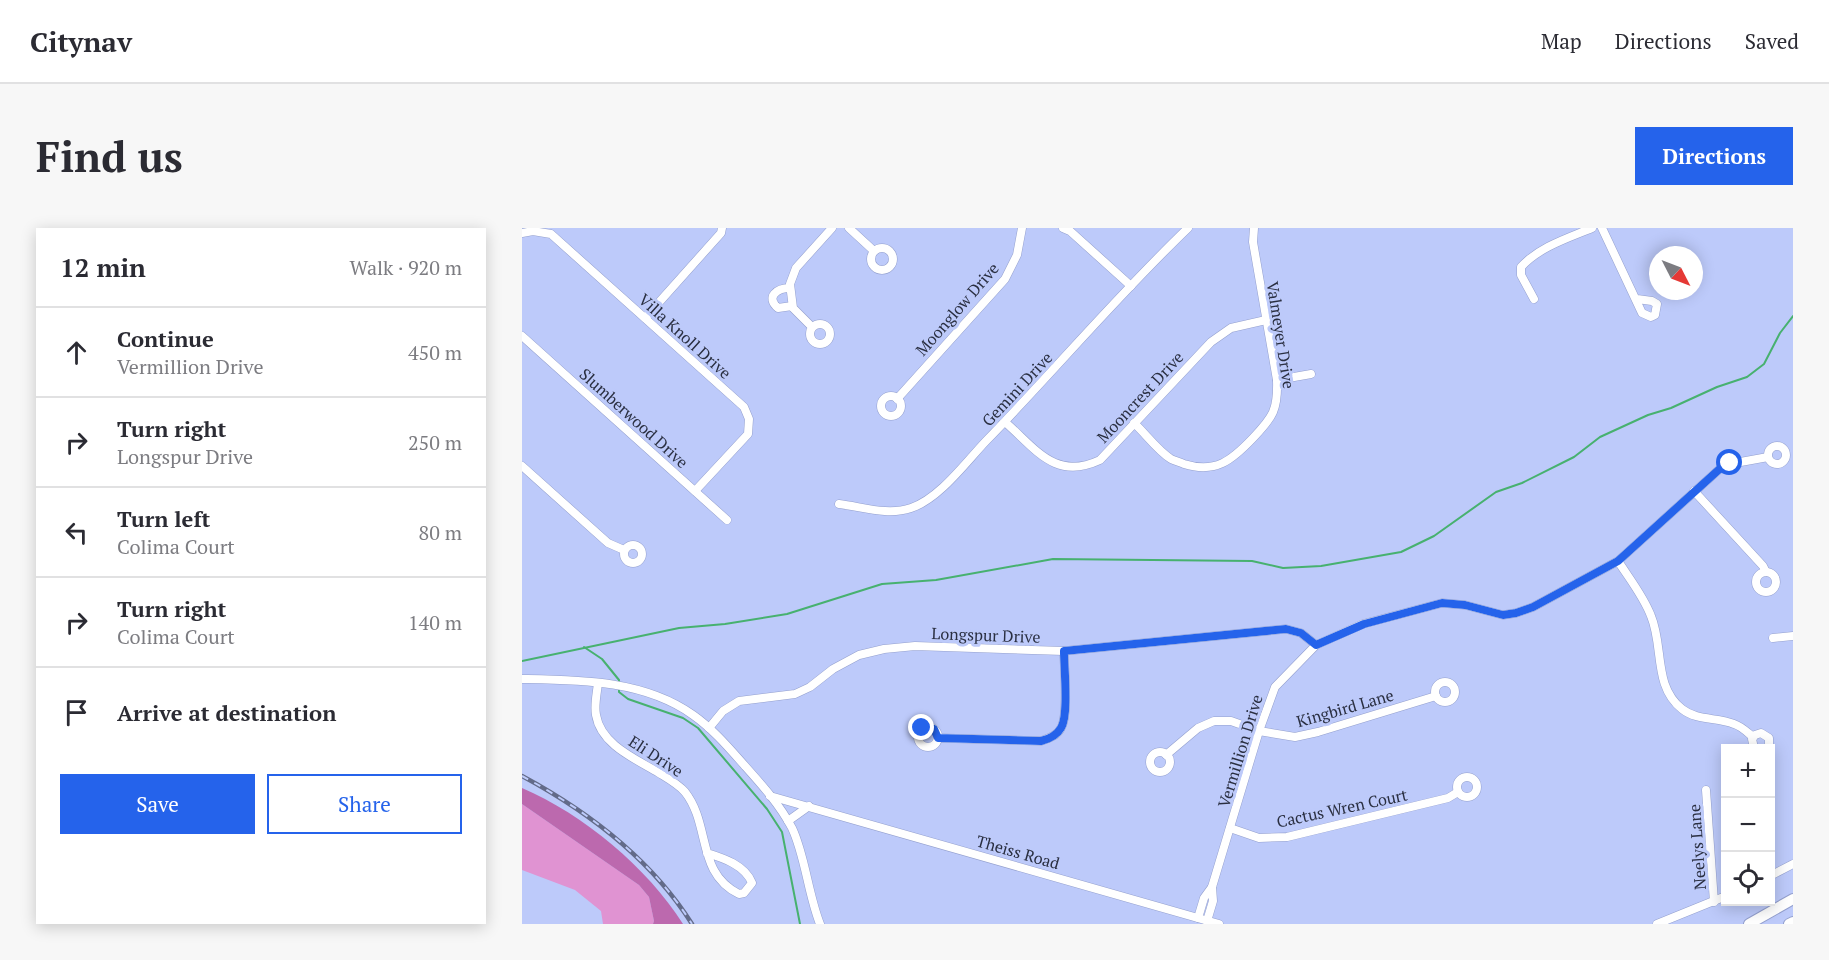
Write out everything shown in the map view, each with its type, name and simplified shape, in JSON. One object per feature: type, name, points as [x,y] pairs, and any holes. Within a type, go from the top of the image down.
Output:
[{"type":"highway","points":[[1749,924],[1793,899]]},
{"type":"highway","points":[[1789,924],[1793,922]]},
{"type":"street","points":[[645,318],[721,233],[722,228]]},
{"type":"street","points":[[812,327],[792,306],[790,288],[796,268],[832,228]]},
{"type":"street","points":[[849,228],[874,251]]},
{"type":"street","name":"Moonglow Drive","points":[[897,399],[1005,279],[1017,255],[1022,228]]},
{"type":"street","points":[[1063,228],[1070,231],[1131,286]]},
{"type":"street","name":"Gemini Drive","points":[[839,504],[888,512],[911,508],[924,502],[941,488],[1005,422],[1188,228]]},
{"type":"street","name":"Valmeyer Drive","points":[[1134,423],[1172,459],[1196,468],[1226,462],[1269,421],[1278,402],[1277,381],[1253,242],[1254,228]]},
{"type":"street","points":[[1534,299],[1521,275],[1521,267],[1542,250],[1592,228]]},
{"type":"street","points":[[1602,228],[1636,299]]},
{"type":"street","name":"Villa Knoll Drive","points":[[522,233],[533,231],[551,234],[744,407],[748,419],[748,434],[695,491]]},
{"type":"street","points":[[790,288],[782,288],[774,292],[771,298],[778,308],[792,306]]},
{"type":"street","name":"Mooncrest Drive","points":[[1005,422],[1047,459],[1072,468],[1086,466],[1100,460],[1211,342],[1231,328],[1266,320]]},
{"type":"street","name":"Slumberwood Drive","points":[[522,336],[727,520]]},
{"type":"street","points":[[1277,381],[1311,374]]},
{"type":"street","name":"Vermillion Drive","points":[[1198,918],[1204,898],[1212,887],[1259,731],[1275,687],[1316,645],[1364,624],[1442,603],[1465,605],[1503,615],[1533,607],[1618,561],[1724,465],[1768,457]]},
{"type":"street","points":[[522,466],[608,543],[624,550]]},
{"type":"street","points":[[1694,491],[1766,572]]},
{"type":"street","points":[[1618,561],[1651,613],[1656,630],[1663,681],[1668,694],[1680,708],[1692,716],[1737,724],[1753,737]]},
{"type":"street","name":"Longspur Drive","points":[[709,728],[723,711],[739,701],[795,694],[810,687],[859,655],[884,649],[915,646],[1064,651],[1286,629],[1301,633],[1316,645]]},
{"type":"street","points":[[1773,638],[1793,636]]},
{"type":"street","points":[[938,738],[1041,741],[1056,734],[1062,727],[1065,712],[1064,651]]},
{"type":"street","points":[[522,679],[620,686],[669,701],[692,714],[709,728],[770,795],[788,821],[796,838],[820,924]]},
{"type":"street","name":"Eli Drive","points":[[598,683],[596,714],[610,741],[684,790],[696,809],[707,853],[712,869],[723,885],[739,894],[748,889],[752,883],[750,878],[732,861],[707,853]]},
{"type":"street","name":"Kingbird Lane","points":[[1166,755],[1198,728],[1214,721],[1232,721],[1259,731],[1294,737],[1318,732],[1436,696]]},
{"type":"street","points":[[1752,744],[1753,737],[1758,733],[1767,736],[1768,744]]},
{"type":"street","name":"Neelys Lane","points":[[1706,790],[1714,902]]},
{"type":"street","name":"Cactus Wren Court","points":[[1230,828],[1259,838],[1287,837],[1448,798],[1458,792]]},
{"type":"street","name":"Theiss Road","points":[[770,795],[1219,924]]},
{"type":"street","points":[[788,821],[809,806]]},
{"type":"street","points":[[1775,873],[1793,864]]},
{"type":"street","name":"Vermillion Drive","points":[[1208,921],[1213,901],[1212,887]]},
{"type":"street","points":[[1657,924],[1721,898]]},
{"type":"shaded area","points":[[522,788],[568,812],[612,845],[652,883],[683,924],[653,924],[649,897],[639,885],[522,804]]},
{"type":"shaded area","points":[[522,804],[639,885],[649,897],[653,924],[603,924],[601,911],[575,890],[522,870]]},
{"type":"waterway","points":[[522,661],[679,628],[725,624],[787,614],[882,584],[936,580],[1053,559],[1252,561],[1283,568],[1321,566],[1401,552],[1434,536],[1496,492],[1522,483],[1574,457],[1600,437],[1648,415],[1747,377],[1764,364],[1780,333],[1793,316]]},
{"type":"waterway","points":[[584,647],[602,659],[619,683]]},
{"type":"waterway","points":[[619,689],[619,692],[628,699],[683,718],[698,728],[767,809],[782,832],[800,924]]},
{"type":"railway","points":[[522,776],[571,805],[617,839],[658,879],[692,924]]},
{"type":"route","points":[[922,728],[934,729],[938,738],[1041,741],[1048,739],[1056,734],[1064,721],[1064,651],[1286,629],[1301,633],[1316,645],[1364,624],[1442,603],[1465,605],[1503,615],[1516,613],[1533,607],[1618,561],[1724,465],[1730,463]]}]
